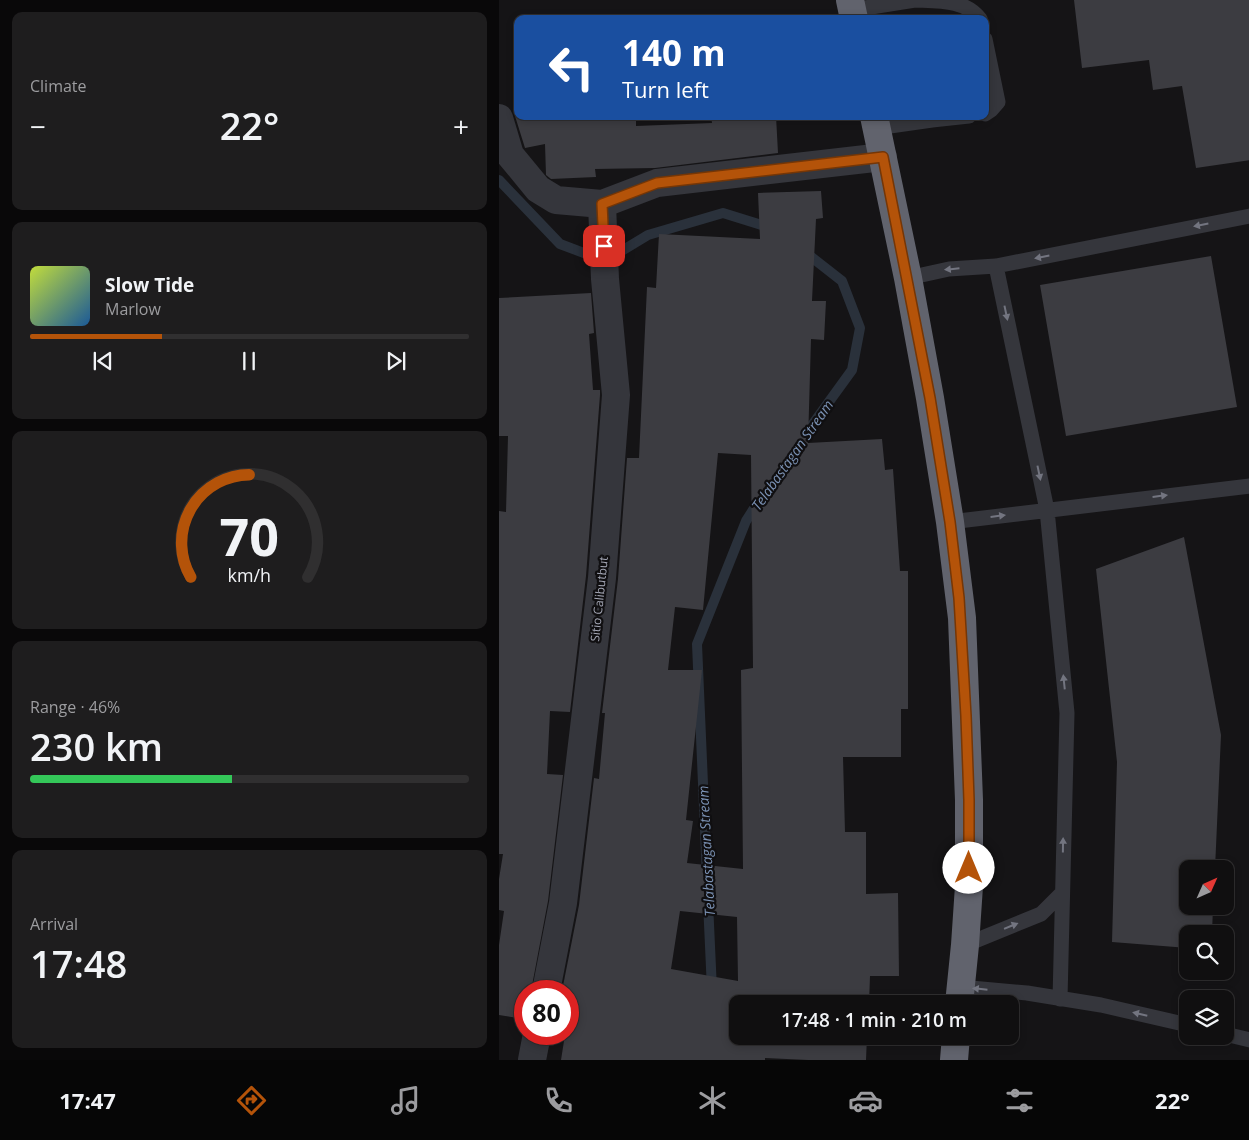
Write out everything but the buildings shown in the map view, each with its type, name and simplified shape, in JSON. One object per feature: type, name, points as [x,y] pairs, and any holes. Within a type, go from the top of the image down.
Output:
[{"type":"highway","points":[[875,122],[908,278],[930,398],[950,522],[962,618],[969,809],[969,886],[959,995]]},
{"type":"highway","points":[[954,1060],[955,1045]]},
{"type":"street","points":[[499,118],[510,155],[538,190],[555,200],[602,217],[657,183],[883,157]]},
{"type":"street","name":"Sitio Calibutbut","points":[[548,980],[563,903],[602,578],[616,395],[605,278],[602,217]]},
{"type":"street","points":[[532,1060],[535,1045]]},
{"type":"lane","points":[[852,9],[915,0],[962,2],[975,10],[978,15]]},
{"type":"lane","points":[[989,59],[997,102],[989,111]]},
{"type":"lane","points":[[875,122],[932,120]]},
{"type":"lane","points":[[908,278],[949,269],[996,266],[1249,216]]},
{"type":"lane","points":[[996,266],[1047,510],[1067,713],[1060,999]]},
{"type":"lane","points":[[950,522],[1249,486]]},
{"type":"lane","points":[[965,945],[1041,914],[1062,893]]},
{"type":"lane","points":[[959,995],[1027,994],[1101,1005],[1179,1024]]},
{"type":"lane","points":[[1234,1036],[1249,1040]]},
{"type":"waterway","name":"Telabastagan Stream","points":[[499,180],[560,244],[605,261],[648,235],[723,213],[771,228]]},
{"type":"waterway","name":"Telabastagan Stream","points":[[802,439],[852,370],[860,328],[842,281],[805,252]]},
{"type":"waterway","name":"Telabastagan Stream","points":[[707,877],[697,644],[746,521],[758,502]]},
{"type":"waterway","name":"Telabastagan Stream","points":[[708,902],[712,990]]},
{"type":"route","points":[[604,246],[602,204],[657,183],[696,177],[883,157],[930,398],[950,522],[962,618],[969,800],[969,868]]}]
